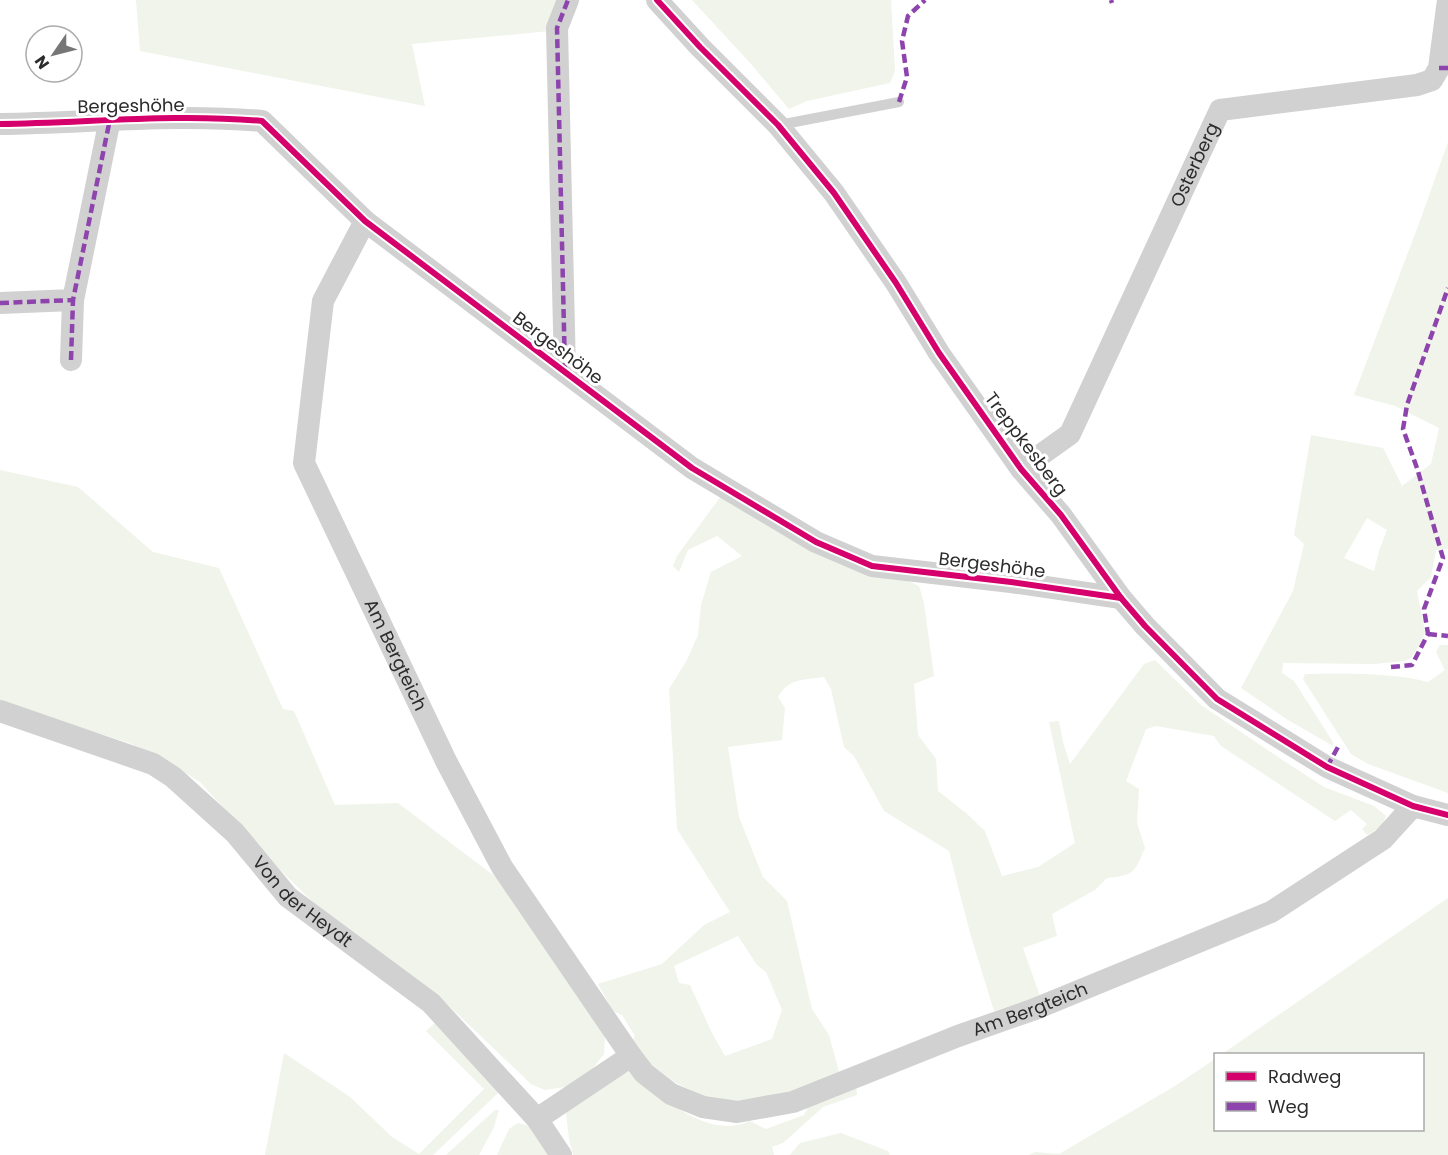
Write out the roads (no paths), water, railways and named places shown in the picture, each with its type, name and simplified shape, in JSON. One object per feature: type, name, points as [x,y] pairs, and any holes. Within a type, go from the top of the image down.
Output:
[{"type":"street","name":"Bergeshöhe","points":[[565,372],[557,28],[568,0]]},
{"type":"street","name":"Treppkesberg","points":[[657,0],[778,125],[834,193],[896,283],[939,353],[1021,469],[1061,515],[1144,626],[1217,699],[1327,768],[1413,806],[1448,814]]},
{"type":"street","name":"Osterberg","points":[[1021,469],[1070,434],[1220,110],[1418,85],[1432,80],[1439,68],[1448,0]]},
{"type":"street","name":"Bergeshöhe","points":[[0,124],[110,119],[262,121],[365,221],[692,468],[816,542],[872,566],[1011,582],[1121,598]]},
{"type":"street","name":"Bergeshöhe","points":[[71,360],[73,300],[110,119]]},
{"type":"street","name":"Am Bergteich","points":[[365,221],[323,301],[304,463],[446,761],[502,867],[631,1056],[644,1073],[671,1094],[703,1107],[737,1112],[793,1102],[958,1036],[1035,1009],[1271,912],[1383,839],[1413,806]]},
{"type":"street","points":[[0,303],[73,300]]},
{"type":"street","name":"Von der Heydt","points":[[0,711],[153,765],[173,777],[235,833],[288,897],[431,1004],[537,1119],[561,1155]]},
{"type":"street","points":[[537,1119],[631,1056]]},
{"type":"lane","points":[[778,125],[899,102]]}]
